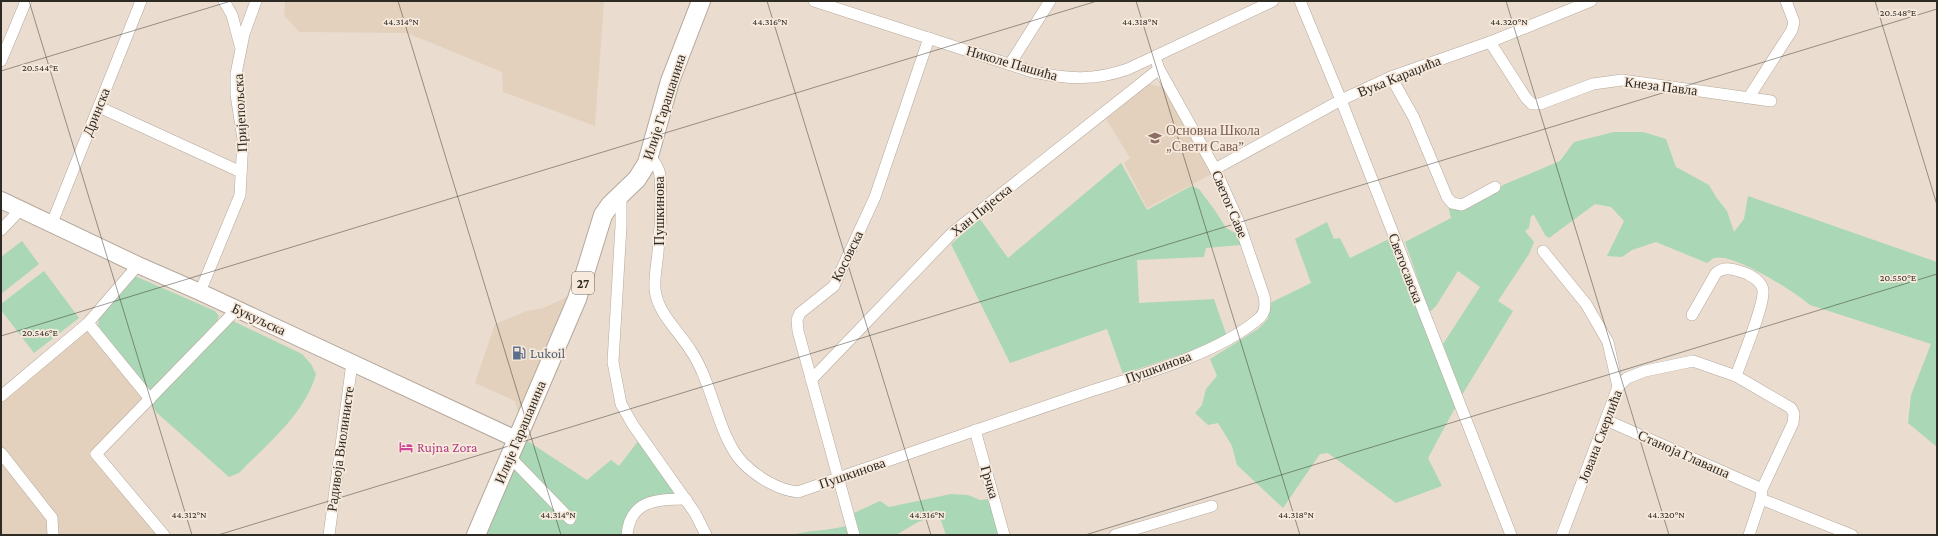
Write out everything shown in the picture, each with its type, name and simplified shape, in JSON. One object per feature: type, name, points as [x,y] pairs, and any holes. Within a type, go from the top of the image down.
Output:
[{"type":"main road","name":"Илије Гарашанина","points":[[476,535],[516,439],[578,299],[603,215],[610,205],[641,174],[649,155],[670,80],[701,1]]},
{"type":"main road","name":"Букуљска","points":[[1,200],[52,223],[138,266],[200,292],[516,439]]},
{"type":"street","points":[[1,61],[26,1]]},
{"type":"street","name":"Дринска","points":[[52,223],[141,1]]},
{"type":"street","points":[[224,1],[232,15],[241,49]]},
{"type":"street","name":"Пријепољска","points":[[200,292],[240,195],[243,139],[236,95],[236,74],[244,34],[256,1]]},
{"type":"street","name":"Николе Пашића","points":[[814,1],[1033,72],[1063,78],[1109,76],[1154,57],[1273,1]]},
{"type":"street","points":[[1010,64],[1050,1]]},
{"type":"street","name":"Светосавска","points":[[1300,1],[1341,100],[1511,535]]},
{"type":"street","name":"Вука Караџића","points":[[1215,168],[1341,100],[1391,77],[1490,42],[1591,1]]},
{"type":"street","points":[[1749,97],[1792,30],[1794,22],[1786,1]]},
{"type":"street","name":"Косовска","points":[[854,535],[798,332],[797,320],[800,313],[834,286],[875,197],[929,38]]},
{"type":"street","name":"Кнеза Павла","points":[[1490,42],[1526,98],[1532,104],[1540,104],[1593,84],[1622,80],[1771,101]]},
{"type":"street","points":[[1154,57],[1159,69]]},
{"type":"street","name":"Хан Пијеска","points":[[811,380],[952,233],[1159,69]]},
{"type":"street","name":"Светог Саве","points":[[1159,69],[1215,168],[1238,220],[1257,272],[1265,303]]},
{"type":"street","points":[[1391,77],[1414,118],[1447,197],[1452,203],[1462,205],[1495,187]]},
{"type":"street","points":[[98,107],[241,172]]},
{"type":"street","name":"Пушкинова","points":[[649,155],[657,165],[660,177],[661,224],[655,288],[657,301],[666,316],[692,351],[704,374],[730,444],[742,462],[756,474],[789,491],[798,492],[975,430],[1140,375],[1224,342],[1258,320],[1263,314],[1265,303]]},
{"type":"street","points":[[621,195],[621,226],[613,341],[613,362],[621,404],[633,425],[686,499],[706,535]]},
{"type":"street","points":[[1,230],[21,209]]},
{"type":"street","points":[[1543,251],[1586,304],[1608,342],[1618,387]]},
{"type":"street","points":[[1,396],[88,323],[138,266]]},
{"type":"street","points":[[1692,315],[1716,273],[1721,269],[1726,268],[1748,274],[1757,279],[1763,290],[1762,304],[1736,376]]},
{"type":"street","points":[[164,535],[96,454],[237,309]]},
{"type":"street","points":[[88,323],[150,398]]},
{"type":"street","name":"Јована Скерлића","points":[[1562,535],[1618,387],[1627,378],[1644,370],[1693,361],[1736,376],[1791,408],[1794,414],[1793,423],[1762,494]]},
{"type":"street","name":"Радивоја Виолинисте","points":[[329,535],[352,363]]},
{"type":"street","name":"Станоја Главаша","points":[[1606,420],[1852,535]]},
{"type":"street","name":"Грчка","points":[[975,430],[1004,535]]},
{"type":"street","points":[[1,453],[52,518],[53,535]]},
{"type":"street","points":[[509,456],[570,519]]},
{"type":"street","points":[[1749,535],[1762,494]]},
{"type":"street","points":[[627,535],[630,518],[637,509],[643,505],[658,501],[686,499]]},
{"type":"street","points":[[1115,535],[1212,506]]},
{"type":"shaded area","points":[[285,1],[604,1],[595,126],[503,92],[502,72],[407,33],[299,32],[284,15]]},
{"type":"shaded area","name":"Основна Школа „Свети Сава”","points":[[1149,84],[1163,87],[1212,174],[1147,208],[1124,163],[1130,158],[1106,119]]},
{"type":"shaded area","name":"Lukoil","points":[[582,286],[522,425],[515,401],[475,383],[495,324],[527,311],[543,308],[561,300]]},
{"type":"shaded area","points":[[88,323],[150,399],[96,454],[164,535],[1,535],[1,396]]},
{"type":"green space","points":[[1614,132],[1643,132],[1666,139],[1676,167],[1709,185],[1727,211],[1734,232],[1744,219],[1748,196],[1937,262],[1937,447],[1908,423],[1911,395],[1931,344],[1810,305],[1764,274],[1735,261],[1723,258],[1714,258],[1707,263],[1656,242],[1632,250],[1622,257],[1607,256],[1624,221],[1611,207],[1595,204],[1549,238],[1545,235],[1534,215],[1531,216],[1529,228],[1525,231],[1534,242],[1529,254],[1498,301],[1513,311],[1462,395],[1443,344],[1480,287],[1458,271],[1436,306],[1429,311],[1405,242],[1451,218],[1448,206],[1471,206],[1491,196],[1503,185],[1560,161],[1574,142]]},
{"type":"green space","points":[[1121,163],[1147,210],[1191,186],[1199,189],[1226,228],[1237,234],[1241,245],[1206,248],[1204,257],[1137,260],[1139,303],[1214,299],[1226,334],[1206,346],[1123,374],[1107,329],[1010,363],[951,244],[980,219],[1008,258]]},
{"type":"green space","points":[[1327,222],[1334,239],[1340,238],[1350,258],[1389,239],[1456,406],[1428,458],[1442,486],[1396,503],[1328,453],[1320,454],[1283,508],[1237,465],[1232,446],[1218,423],[1208,425],[1195,413],[1202,405],[1206,389],[1217,376],[1210,359],[1258,329],[1268,319],[1270,303],[1311,283],[1295,239]]},
{"type":"green space","points":[[22,241],[39,264],[1,294],[1,257]]},
{"type":"green space","points":[[44,271],[79,318],[34,353],[1,310],[1,304]]},
{"type":"green space","points":[[135,276],[215,311],[219,316],[217,321],[150,390],[148,390],[98,326],[99,317]]},
{"type":"green space","points":[[233,321],[302,354],[311,364],[316,374],[311,389],[284,428],[239,473],[229,477],[156,412],[152,404]]},
{"type":"green space","points":[[526,440],[587,480],[611,460],[619,466],[639,440],[678,496],[642,503],[624,535],[485,535]]},
{"type":"green space","points":[[951,494],[968,495],[980,500],[988,499],[999,535],[946,535],[939,515],[918,522],[896,535],[860,535],[854,513],[880,501],[889,507]]},
{"type":"green space","points":[[846,526],[849,535],[791,535],[832,529]]},
{"type":"place","name":"Основна Школа „Свети Сава”","points":[[1155,138]]},
{"type":"place","name":"Lukoil","points":[[519,353]]},
{"type":"place","name":"Rujna Zora","points":[[406,447]]}]
